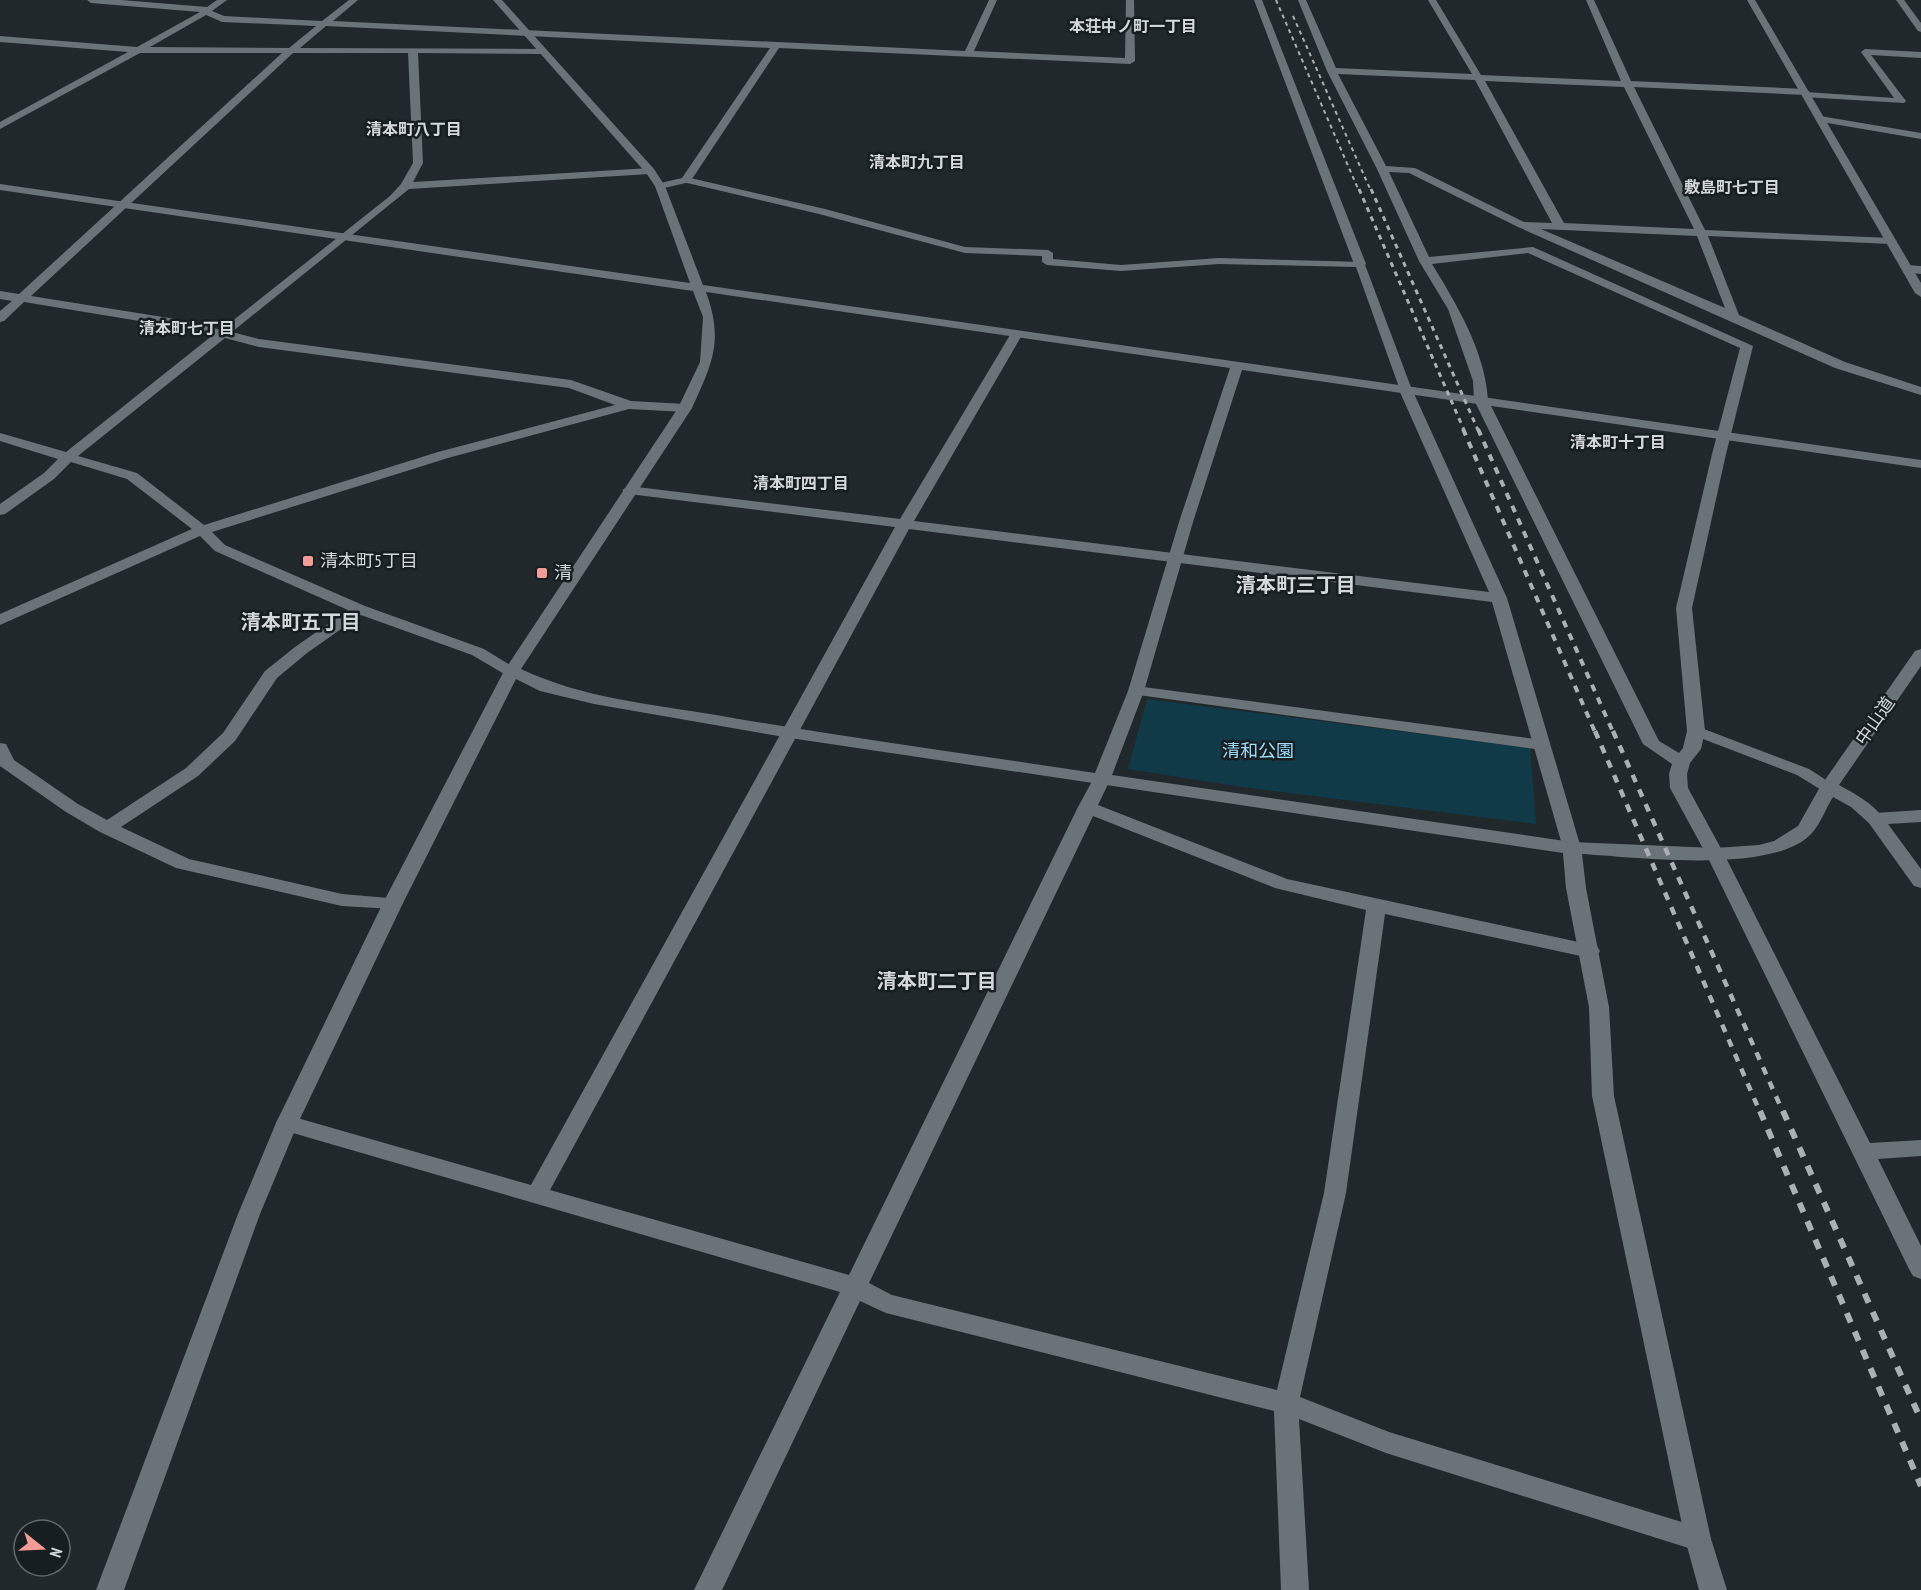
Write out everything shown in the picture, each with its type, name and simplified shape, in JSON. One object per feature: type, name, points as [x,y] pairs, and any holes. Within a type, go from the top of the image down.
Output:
[{"type":"street","points":[[94,0],[207,11],[222,19],[323,25],[1130,61],[1130,0]]},
{"type":"street","points":[[0,126],[223,0]]},
{"type":"street","points":[[0,318],[289,51],[354,0]]},
{"type":"street","points":[[110,1590],[249,1214],[287,1123],[393,903],[512,671],[685,408],[706,362],[709,317],[701,290],[655,178],[497,0]]},
{"type":"street","points":[[968,55],[993,0]]},
{"type":"street","points":[[1258,0],[1360,264]]},
{"type":"street","points":[[1302,0],[1332,71],[1382,169],[1425,261],[1454,309],[1480,381],[1480,400],[1652,744],[1681,762]]},
{"type":"street","points":[[1432,0],[1478,77],[1559,225]]},
{"type":"street","points":[[1590,0],[1628,85],[1701,232],[1734,317]]},
{"type":"street","points":[[1751,0],[1921,293]]},
{"type":"street","points":[[1900,0],[1921,29]]},
{"type":"street","points":[[371,52],[401,28]]},
{"type":"street","points":[[0,39],[135,50],[542,51]]},
{"type":"street","points":[[406,186],[655,178],[686,180],[776,45]]},
{"type":"street","points":[[0,511],[49,476],[68,457],[394,198],[406,186],[418,163],[413,52]]},
{"type":"street","points":[[1332,71],[1805,93]]},
{"type":"street","points":[[1820,119],[1921,136]]},
{"type":"street","points":[[1382,169],[1411,170],[1522,225],[1840,365],[1921,391]]},
{"type":"street","points":[[0,187],[701,290],[1921,464]]},
{"type":"street","points":[[1522,225],[1891,241]]},
{"type":"street","points":[[1425,261],[1529,249],[1747,346],[1684,608],[1696,732],[1692,749],[1681,762],[1677,774],[1679,788],[1715,854],[1921,1269]]},
{"type":"street","points":[[1907,269],[1921,270]]},
{"type":"street","points":[[0,295],[188,325],[259,344],[571,384],[628,405],[685,408]]},
{"type":"street","points":[[537,1194],[904,525],[1016,335]]},
{"type":"street","points":[[708,1590],[1102,778],[1136,691],[1175,557],[1237,367]]},
{"type":"street","points":[[1406,390],[1499,598],[1572,848],[1576,888],[1599,1007],[1603,1096],[1698,1539],[1713,1590]]},
{"type":"street","points":[[0,620],[202,530],[443,455],[628,405]]},
{"type":"street","name":"中山道","points":[[0,436],[132,476],[202,530],[220,548],[359,609],[478,652],[546,687],[594,699],[790,733],[1572,848],[1715,854],[1760,851],[1781,845],[1805,830],[1829,787],[1921,654]]},
{"type":"street","points":[[629,490],[1499,598]]},
{"type":"street","points":[[107,828],[192,772],[229,737],[271,675],[301,650],[359,609]]},
{"type":"street","points":[[0,748],[7,763],[72,808],[107,828],[183,864],[342,900],[393,903]]},
{"type":"street","points":[[1829,787],[1857,803],[1875,819],[1921,882]]},
{"type":"street","points":[[1087,807],[1282,884],[1590,951]]},
{"type":"street","points":[[1875,819],[1921,816]]},
{"type":"street","points":[[1295,1590],[1287,1403],[1335,1192],[1376,906]]},
{"type":"street","points":[[287,1123],[855,1287],[886,1304],[1287,1403],[1386,1442],[1698,1539]]},
{"type":"street","points":[[1863,1152],[1921,1148]]},
{"type":"lane","points":[[1805,93],[1901,101],[1865,52],[1921,55]]},
{"type":"lane","points":[[686,180],[821,211],[965,250],[1048,253],[1047,262],[1121,268],[1219,261],[1360,264],[1406,390]]},
{"type":"lane","points":[[1136,691],[1542,745]]},
{"type":"lane","points":[[1696,732],[1803,772],[1829,787]]},
{"type":"green space","name":"清和公園","points":[[1147,699],[1530,748],[1536,824],[1242,787],[1128,769]]},
{"type":"railway","points":[[1276,0],[1359,191]]},
{"type":"railway","points":[[1293,16],[1371,191]]},
{"type":"railway","points":[[1359,189],[1464,430]]},
{"type":"railway","points":[[1371,189],[1478,430]]},
{"type":"railway","points":[[1463,429],[1595,732]]},
{"type":"railway","points":[[1478,429],[1613,732]]},
{"type":"railway","points":[[1595,731],[1760,1112]]},
{"type":"railway","points":[[1613,731],[1783,1112]]},
{"type":"railway","points":[[1760,1111],[1921,1486]]},
{"type":"railway","points":[[1783,1111],[1921,1420]]},
{"type":"place","name":"清本町5丁目","points":[[308,561]]},
{"type":"place","name":"清","points":[[542,573]]},
{"type":"district","name":"本荘中ノ町一丁目","points":[[1133,26]]},
{"type":"district","name":"清本町八丁目","points":[[414,129]]},
{"type":"district","name":"清本町九丁目","points":[[917,162]]},
{"type":"district","name":"敷島町七丁目","points":[[1732,187]]},
{"type":"district","name":"清本町七丁目","points":[[187,328]]},
{"type":"district","name":"清本町十丁目","points":[[1618,442]]},
{"type":"district","name":"清本町四丁目","points":[[801,483]]},
{"type":"district","name":"清本町三丁目","points":[[1296,585]]},
{"type":"district","name":"清本町五丁目","points":[[301,622]]},
{"type":"district","name":"清本町二丁目","points":[[937,981]]}]
